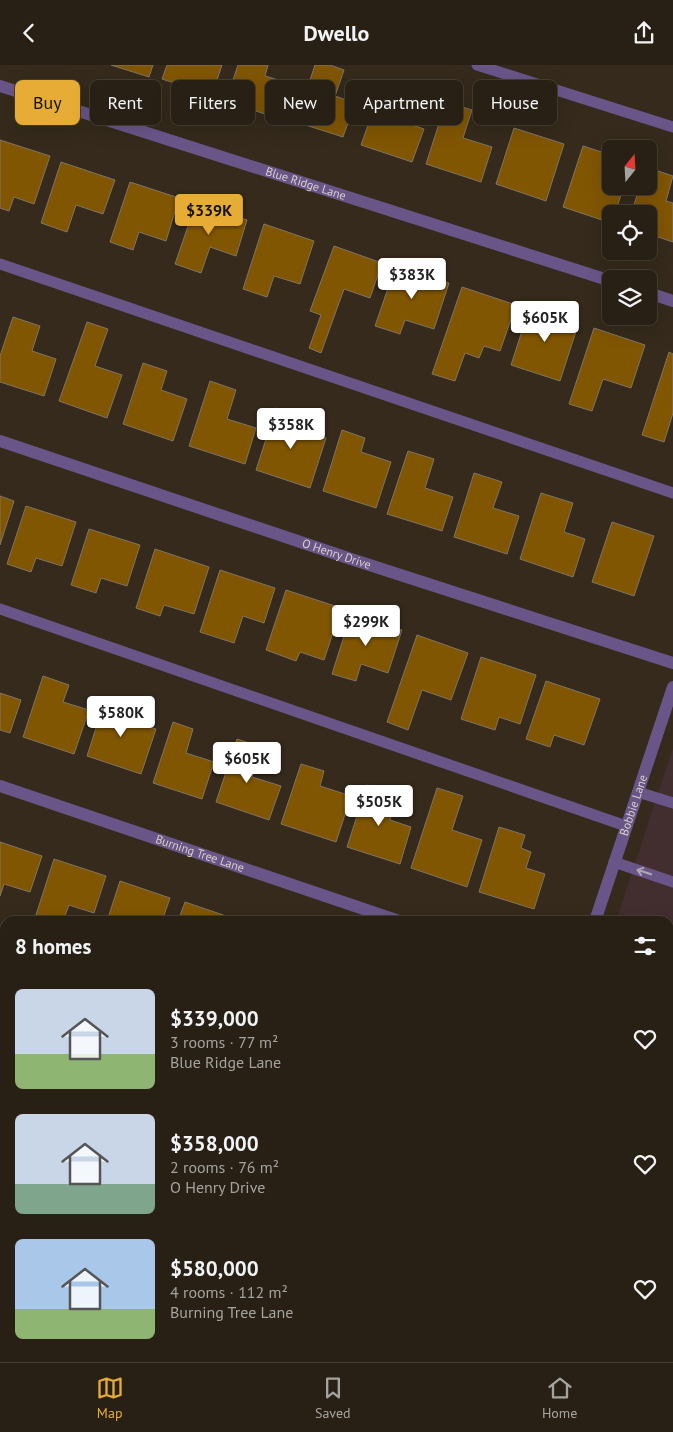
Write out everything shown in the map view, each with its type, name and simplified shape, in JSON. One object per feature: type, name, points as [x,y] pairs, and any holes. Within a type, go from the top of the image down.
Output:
[{"type":"street","name":"Blue Ridge Lane","points":[[0,86],[602,278]]},
{"type":"street","points":[[657,296],[673,301]]},
{"type":"street","name":"O Henry Drive","points":[[0,441],[351,559],[673,663]]},
{"type":"street","name":"Bobbie Lane","points":[[596,916],[673,687]]},
{"type":"street","name":"Burning Tree Lane","points":[[0,786],[384,916]]},
{"type":"lane","points":[[477,65],[673,127]]},
{"type":"lane","points":[[0,264],[673,493]]},
{"type":"lane","points":[[0,609],[626,826]]},
{"type":"lane","points":[[638,792],[673,803]]},
{"type":"lane","points":[[614,862],[673,882]]},
{"type":"shaded area","points":[[673,748],[673,916],[618,916]]},
{"type":"building","points":[[111,65],[153,65],[149,77]]},
{"type":"building","points":[[167,65],[222,65],[217,80],[171,80],[171,82],[162,79]]},
{"type":"building","points":[[238,65],[268,65],[265,76],[278,80],[265,80],[265,114],[255,111],[255,80],[233,80]]},
{"type":"building","points":[[315,65],[330,65],[344,70],[335,96],[335,80],[310,80]]},
{"type":"building","points":[[335,96],[345,100],[345,125],[347,125],[343,137],[305,125],[335,125]]},
{"type":"building","points":[[463,107],[472,110],[463,138],[492,147],[481,182],[426,164],[439,125],[463,125]]},
{"type":"building","points":[[368,125],[412,125],[424,129],[412,162],[361,145]]},
{"type":"building","points":[[514,128],[564,144],[546,201],[496,184]]},
{"type":"building","points":[[0,140],[50,156],[34,204],[14,197],[9,211],[0,208]]},
{"type":"building","points":[[583,146],[602,152],[602,195],[621,195],[618,205],[602,205],[602,220],[563,207]]},
{"type":"building","points":[[61,162],[115,180],[103,214],[76,205],[67,232],[41,223]]},
{"type":"building","points":[[658,171],[673,176],[666,201],[673,203],[673,242],[657,237],[657,205],[634,205],[637,195],[658,195]]},
{"type":"building","points":[[130,182],[179,198],[166,241],[139,232],[133,250],[110,242]]},
{"type":"building","points":[[196,203],[247,220],[236,256],[210,247],[201,273],[175,264]]},
{"type":"building","points":[[264,224],[314,241],[300,284],[274,276],[267,297],[243,289]]},
{"type":"building","points":[[334,246],[382,263],[370,298],[344,289],[321,353],[309,348],[321,315],[310,311]]},
{"type":"building","points":[[396,265],[449,283],[434,329],[405,320],[400,334],[375,326]]},
{"type":"building","points":[[462,287],[516,305],[500,351],[484,346],[479,358],[465,353],[455,381],[432,374]]},
{"type":"building","points":[[530,306],[579,322],[560,381],[511,365]]},
{"type":"building","points":[[13,317],[40,326],[32,351],[56,359],[44,396],[0,382],[0,356]]},
{"type":"building","points":[[87,322],[108,329],[95,366],[122,375],[107,418],[59,401]]},
{"type":"building","points":[[594,328],[645,345],[631,388],[603,379],[592,411],[569,404]]},
{"type":"building","points":[[669,352],[673,354],[673,413],[664,442],[642,435]]},
{"type":"building","points":[[143,363],[167,371],[161,390],[187,399],[173,441],[123,424]]},
{"type":"building","points":[[210,381],[236,390],[227,419],[256,428],[245,464],[189,446]]},
{"type":"building","points":[[276,408],[310,419],[305,432],[326,438],[310,488],[256,470]]},
{"type":"building","points":[[342,430],[365,438],[361,452],[391,462],[376,508],[323,491]]},
{"type":"building","points":[[408,451],[434,459],[425,488],[453,497],[442,531],[387,514]]},
{"type":"building","points":[[474,473],[502,482],[493,508],[519,516],[507,554],[454,537]]},
{"type":"building","points":[[541,493],[573,503],[564,532],[585,539],[573,577],[520,559]]},
{"type":"building","points":[[0,496],[14,501],[0,545]]},
{"type":"building","points":[[26,506],[76,522],[62,566],[36,558],[31,572],[7,564]]},
{"type":"building","points":[[612,522],[654,536],[634,596],[592,582]]},
{"type":"building","points":[[89,529],[140,545],[127,586],[101,578],[96,593],[71,585]]},
{"type":"building","points":[[155,549],[209,567],[194,614],[164,605],[160,616],[136,608]]},
{"type":"building","points":[[220,570],[275,588],[264,623],[243,616],[234,643],[200,632]]},
{"type":"building","points":[[286,590],[341,608],[324,660],[300,652],[296,661],[266,650]]},
{"type":"building","points":[[351,614],[402,630],[388,673],[361,664],[356,681],[332,674]]},
{"type":"building","points":[[417,635],[468,653],[451,700],[422,690],[408,730],[387,722]]},
{"type":"building","points":[[481,657],[536,675],[520,724],[499,717],[495,730],[461,719]]},
{"type":"building","points":[[43,676],[69,685],[63,702],[89,710],[74,754],[23,737]]},
{"type":"building","points":[[546,681],[600,699],[584,745],[554,735],[550,747],[526,739]]},
{"type":"building","points":[[0,693],[21,700],[10,733],[0,730]]},
{"type":"building","points":[[106,697],[130,705],[125,719],[156,729],[141,774],[87,756]]},
{"type":"building","points":[[173,722],[193,729],[186,753],[214,762],[202,799],[153,783]]},
{"type":"building","points":[[237,739],[262,747],[252,777],[281,786],[269,820],[216,802]]},
{"type":"building","points":[[301,764],[324,771],[320,786],[351,796],[336,842],[281,824]]},
{"type":"building","points":[[367,785],[398,795],[390,820],[411,827],[400,864],[347,847]]},
{"type":"building","points":[[437,788],[463,796],[452,830],[482,840],[467,887],[411,868]]},
{"type":"building","points":[[499,827],[525,835],[521,848],[531,852],[526,868],[545,874],[534,909],[479,892]]},
{"type":"building","points":[[0,842],[42,856],[30,892],[4,884],[0,896]]},
{"type":"building","points":[[54,859],[106,876],[94,913],[69,905],[65,916],[36,916]]},
{"type":"building","points":[[120,881],[170,898],[164,916],[109,916]]},
{"type":"building","points":[[185,902],[226,916],[180,916]]}]
